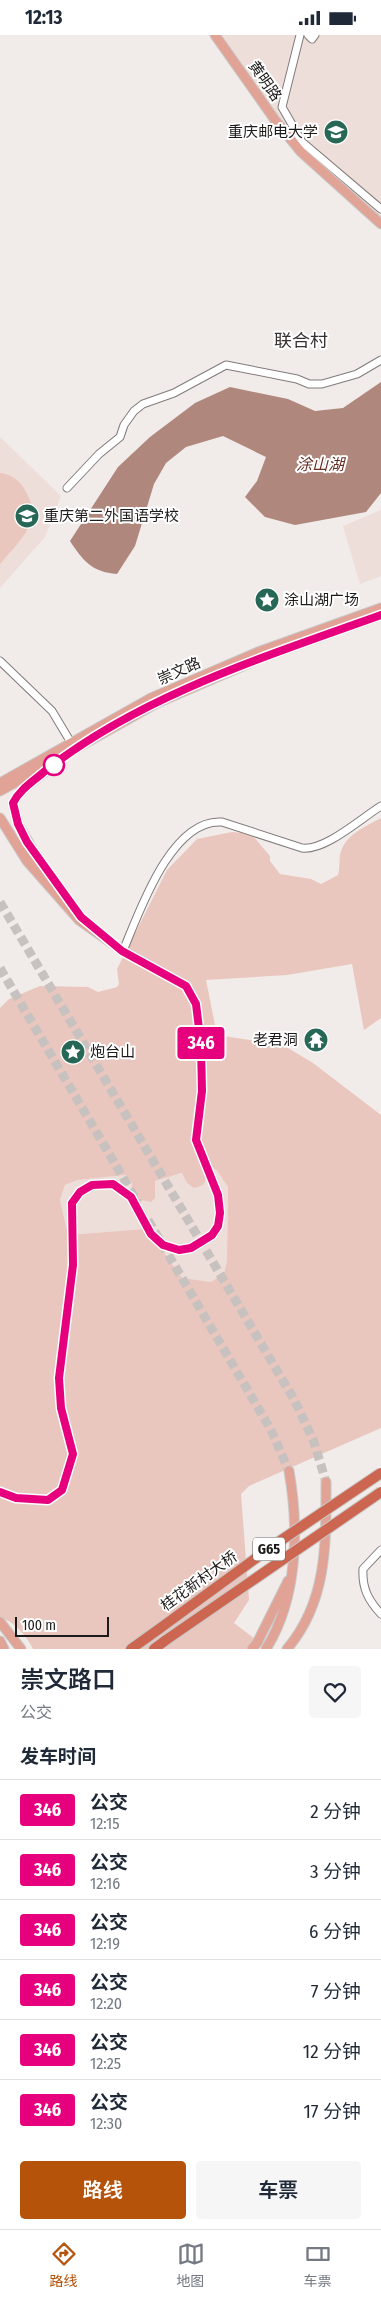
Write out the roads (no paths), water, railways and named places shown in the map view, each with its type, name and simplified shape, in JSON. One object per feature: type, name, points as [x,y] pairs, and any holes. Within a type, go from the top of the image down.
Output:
[{"type":"highway","name":"桂花新村大桥","points":[[131,1649],[274,1545],[381,1473]]},
{"type":"highway","name":"桂花新村大桥","points":[[154,1649],[381,1492]]},
{"type":"main road","name":"黄明路","points":[[215,35],[275,120],[301,151],[381,225]]},
{"type":"main road","name":"崇文路","points":[[0,791],[144,701],[258,651],[381,608]]},
{"type":"main road","name":"崇文路","points":[[0,783],[157,703],[261,658],[381,615]]},
{"type":"main road","points":[[0,1492],[16,1498],[48,1500],[62,1490],[73,1454],[61,1408],[59,1378],[73,1265],[72,1203],[80,1192],[92,1185],[113,1184],[126,1191],[151,1234],[163,1245],[179,1250],[191,1248],[206,1240],[218,1226],[220,1213],[218,1195],[196,1140],[202,1091],[201,1045],[196,1004],[186,986],[122,951],[85,925],[66,902],[18,824],[13,803],[21,791],[73,745]]},
{"type":"main road","points":[[0,810],[22,849],[45,870]]},
{"type":"main road","points":[[0,818],[19,851],[42,879],[66,902]]},
{"type":"main road","points":[[42,879],[39,871],[41,868],[45,870]]},
{"type":"main road","points":[[266,1649],[285,1612],[293,1569],[292,1488],[289,1471]]},
{"type":"main road","points":[[287,1649],[306,1623],[321,1585],[324,1566],[326,1482]]},
{"type":"main road","points":[[252,1649],[257,1643],[293,1569]]},
{"type":"main road","points":[[0,1622],[21,1649]]},
{"type":"main road","points":[[0,1641],[4,1649]]},
{"type":"street","points":[[300,35],[282,107],[302,142],[381,209]]},
{"type":"street","points":[[308,35],[312,39],[315,35]]},
{"type":"street","points":[[67,488],[99,454],[120,437],[124,425],[134,411],[143,404],[174,393],[226,365],[297,379],[309,384],[322,384],[357,374],[381,360]]},
{"type":"street","points":[[0,661],[52,711],[73,745]]},
{"type":"street","points":[[122,951],[156,874],[171,853],[198,826],[213,821],[222,822],[302,848],[311,849],[324,845],[381,806]]},
{"type":"street","points":[[381,1551],[363,1569],[362,1584],[372,1604],[381,1614]]},
{"type":"water","name":"涂山湖","points":[[381,382],[381,493],[366,512],[295,525],[265,517],[245,497],[257,481],[266,457],[223,436],[186,447],[166,463],[154,484],[135,546],[117,574],[101,571],[89,564],[70,541],[118,467],[150,437],[195,403],[230,387],[288,399],[315,411],[343,408]]},
{"type":"tunnel","points":[[0,902],[295,1401],[314,1442],[326,1482]]},
{"type":"tunnel","points":[[0,968],[138,1203]]},
{"type":"tunnel","points":[[148,1220],[271,1430],[289,1471]]},
{"type":"place","name":"重庆邮电大学","points":[[336,132]]},
{"type":"place","name":"重庆第二外国语学校","points":[[27,516]]},
{"type":"place","name":"涂山湖广场","points":[[267,600]]},
{"type":"place","name":"老君洞","points":[[316,1040]]},
{"type":"place","name":"炮台山","points":[[73,1052]]},
{"type":"district","name":"联合村","points":[[301,341]]}]
